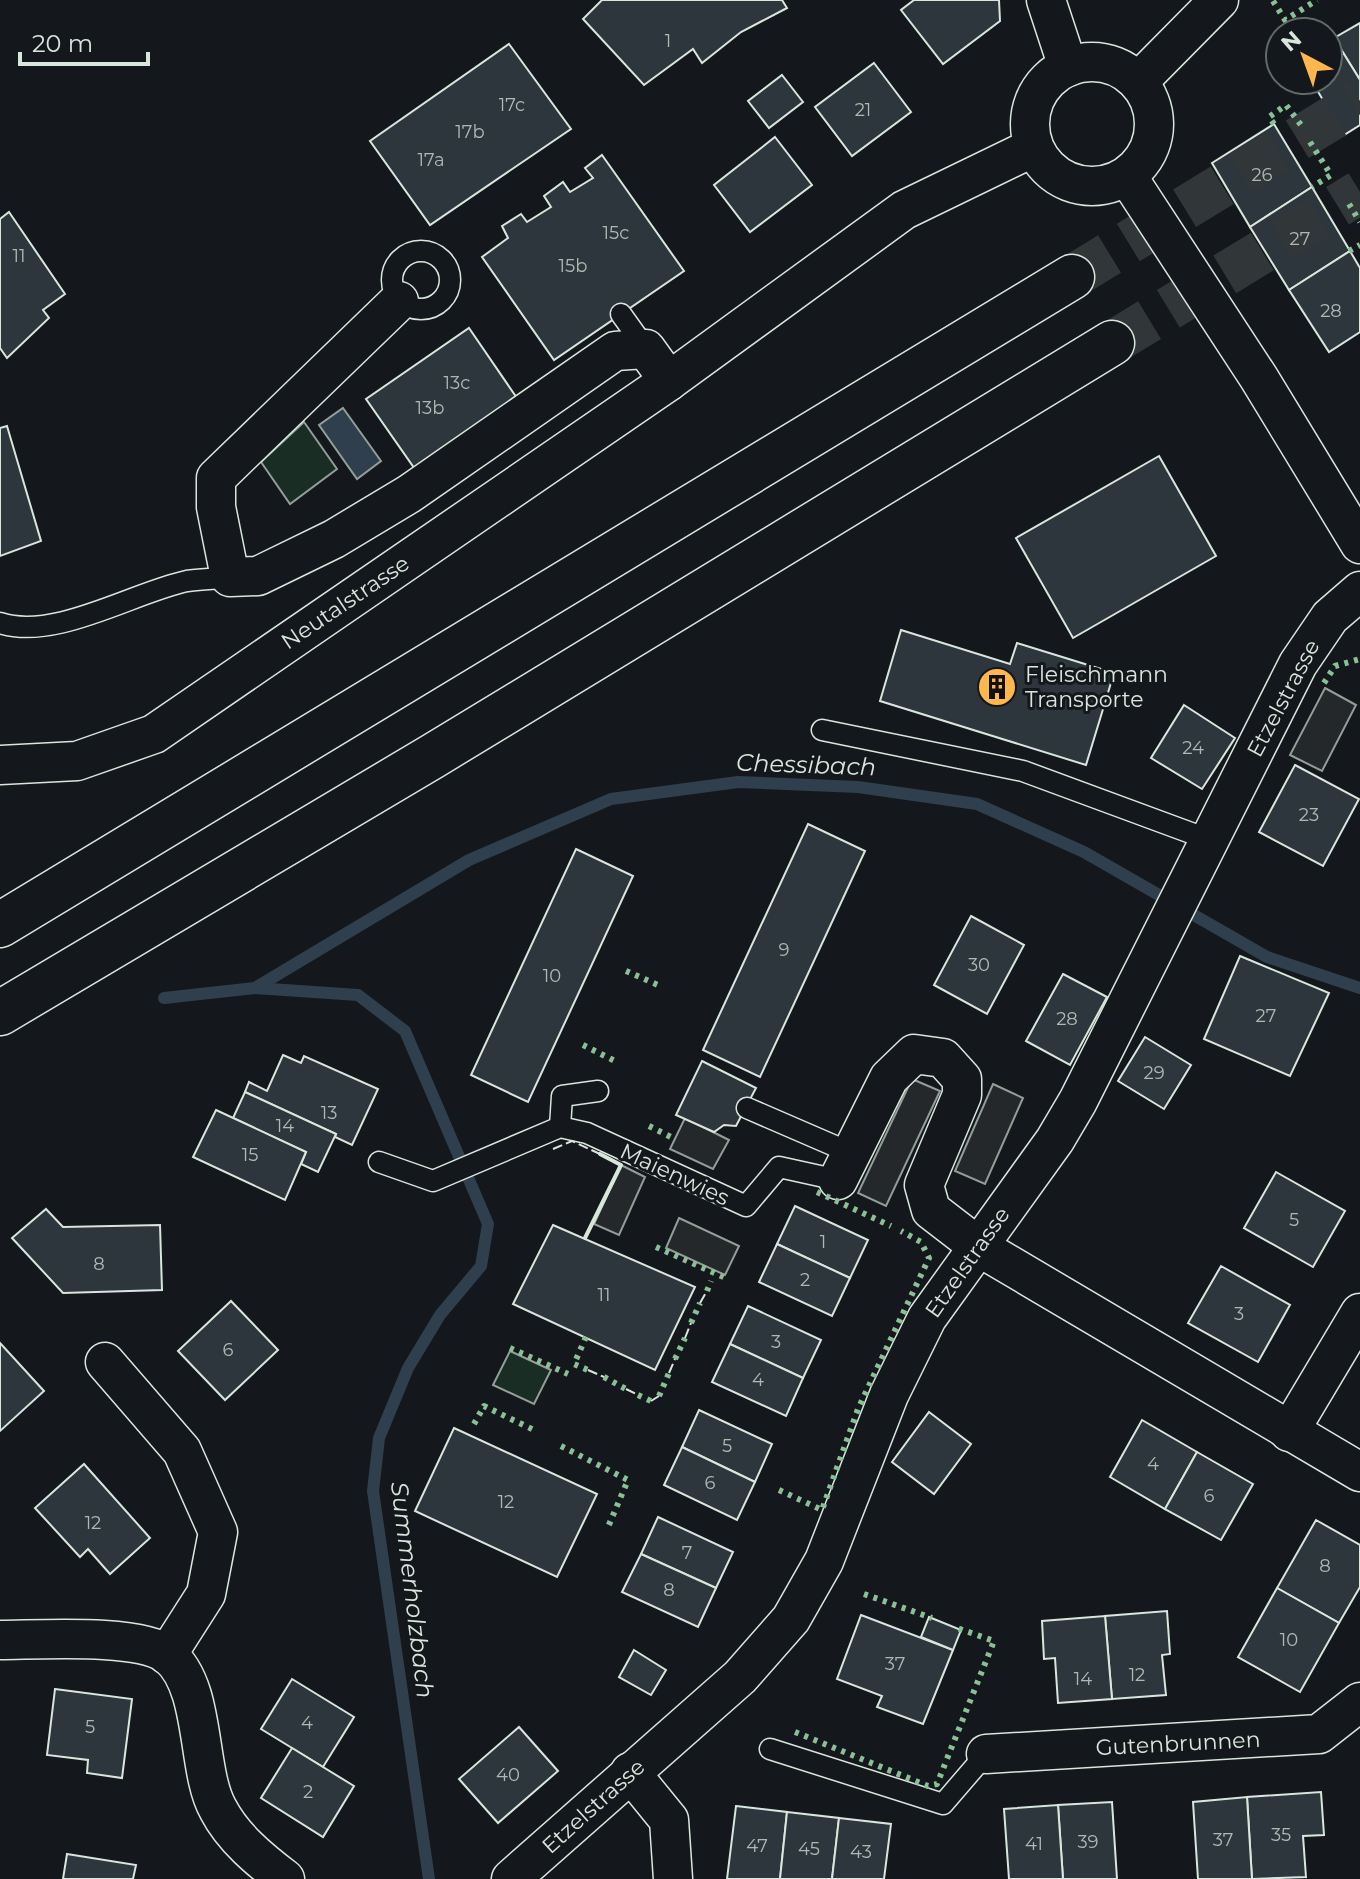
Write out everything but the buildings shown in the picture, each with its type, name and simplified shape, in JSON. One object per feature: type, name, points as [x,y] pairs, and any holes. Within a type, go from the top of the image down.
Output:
[{"type":"highway","points":[[0,925],[1072,277]]},
{"type":"highway","points":[[0,1013],[395,779],[1112,343]]},
{"type":"street","points":[[1046,0],[1068,67]]},
{"type":"street","points":[[1138,82],[1219,0]]},
{"type":"street","points":[[1094,62],[1117,67],[1138,82],[1151,104],[1154,130],[1147,155],[1127,176],[1098,187],[1072,184],[1048,169],[1034,147],[1030,115],[1042,87],[1068,67],[1094,62]]},
{"type":"street","name":"Neutalstrasse","points":[[0,765],[77,761],[154,734],[669,381],[904,210],[1034,147]]},
{"type":"street","points":[[1127,176],[1259,378],[1360,544]]},
{"type":"street","points":[[399,301],[216,478],[216,507],[230,577],[258,576],[334,539],[409,494],[615,351],[646,349],[669,381]]},
{"type":"street","name":"Etzelstrasse","points":[[511,1879],[740,1677],[791,1619],[824,1561],[889,1395],[927,1318],[1078,1101],[1310,642],[1360,591]]},
{"type":"street","points":[[844,1166],[889,1078],[914,1054],[943,1058],[962,1079],[962,1095],[924,1185],[931,1210],[979,1247],[1360,1472]]},
{"type":"street","points":[[1289,1432],[1360,1313]]},
{"type":"street","points":[[105,1362],[182,1451],[218,1532],[206,1594],[167,1655]]},
{"type":"street","points":[[0,1640],[129,1641],[167,1655],[189,1685],[217,1808],[254,1856],[285,1879]]},
{"type":"street","name":"Gutenbrunnen","points":[[986,1754],[1319,1734],[1360,1702]]},
{"type":"street","points":[[630,1772],[669,1820],[673,1879]]},
{"type":"lane","points":[[621,314],[646,349]]},
{"type":"lane","points":[[0,623],[32,624],[72,619],[185,582],[230,577]]},
{"type":"lane","points":[[822,730],[1023,771],[1210,840]]},
{"type":"lane","points":[[379,1162],[433,1181],[560,1127],[562,1096],[598,1091]]},
{"type":"lane","points":[[747,1108],[844,1166]]},
{"type":"lane","name":"Maienwies","points":[[560,1127],[587,1133],[746,1206],[779,1167],[844,1166]]},
{"type":"lane","points":[[770,1749],[943,1804],[986,1754]]},
{"type":"green space","points":[[304,422],[337,469],[290,504],[261,462]]},
{"type":"green space","points":[[510,1351],[551,1370],[534,1404],[493,1385]]},
{"type":"shaded area","points":[[1325,688],[1356,705],[1322,771],[1290,755]]},
{"type":"shaded area","points":[[912,1079],[940,1091],[886,1206],[858,1193]]},
{"type":"shaded area","points":[[993,1084],[1023,1098],[985,1184],[955,1171]]},
{"type":"shaded area","points":[[685,1118],[729,1140],[713,1169],[670,1149]]},
{"type":"shaded area","points":[[621,1165],[645,1177],[619,1235],[594,1224]]},
{"type":"shaded area","points":[[679,1218],[739,1246],[725,1275],[666,1248]]},
{"type":"water","points":[[343,408],[381,461],[357,479],[319,425]]},
{"type":"waterway","name":"Chessibach","points":[[255,988],[469,860],[611,799],[738,782],[858,787],[977,804],[1084,852],[1267,957],[1360,988]]},
{"type":"waterway","name":"Summerholzbach","points":[[164,998],[255,988],[358,995],[405,1031],[488,1224],[481,1266],[440,1315],[408,1368],[379,1438],[373,1491],[429,1879]]},
{"type":"tunnel","points":[[1072,277],[1360,101]]},
{"type":"tunnel","points":[[1112,343],[1360,192]]},
{"type":"hedge","points":[[1273,1],[1285,20],[1317,0]]},
{"type":"hedge","points":[[1274,124],[1269,117],[1286,105],[1304,129]]},
{"type":"hedge","points":[[1310,142],[1331,175],[1312,187]]},
{"type":"hedge","points":[[1349,204],[1360,222]]},
{"type":"hedge","points":[[1349,251],[1360,245]]},
{"type":"hedge","points":[[1324,683],[1335,666],[1360,659]]},
{"type":"hedge","points":[[626,971],[658,985]]},
{"type":"hedge","points":[[583,1045],[617,1062]]},
{"type":"hedge","points":[[649,1126],[675,1139]]},
{"type":"hedge","points":[[817,1192],[891,1226]]},
{"type":"hedge","points":[[779,1490],[822,1510],[858,1409],[929,1258],[921,1242],[901,1231]]},
{"type":"hedge","points":[[656,1247],[728,1279]]},
{"type":"hedge","points":[[707,1291],[711,1281]]},
{"type":"hedge","points":[[691,1323],[700,1303]]},
{"type":"hedge","points":[[586,1337],[574,1364],[588,1370]]},
{"type":"hedge","points":[[675,1359],[685,1338]]},
{"type":"hedge","points":[[510,1348],[568,1374]]},
{"type":"hedge","points":[[659,1396],[669,1373]]},
{"type":"hedge","points":[[604,1377],[626,1389]]},
{"type":"hedge","points":[[638,1395],[651,1401]]},
{"type":"hedge","points":[[474,1424],[484,1406],[536,1431]]},
{"type":"hedge","points":[[561,1446],[628,1480],[608,1527]]},
{"type":"hedge","points":[[864,1594],[932,1618]]},
{"type":"hedge","points":[[795,1732],[928,1786],[937,1784],[994,1641],[957,1628]]},
{"type":"fence","points":[[553,1149],[572,1141],[600,1154]]},
{"type":"fence","points":[[700,1303],[707,1291]]},
{"type":"fence","points":[[685,1338],[691,1323]]},
{"type":"fence","points":[[669,1373],[675,1359]]},
{"type":"fence","points":[[588,1370],[604,1377]]},
{"type":"fence","points":[[626,1389],[638,1395]]},
{"type":"fence","points":[[651,1401],[659,1396]]},
{"type":"wall","points":[[585,1238],[621,1165],[600,1154]]},
{"type":"place","name":"Fleischmann Transporte","points":[[997,687]]}]
